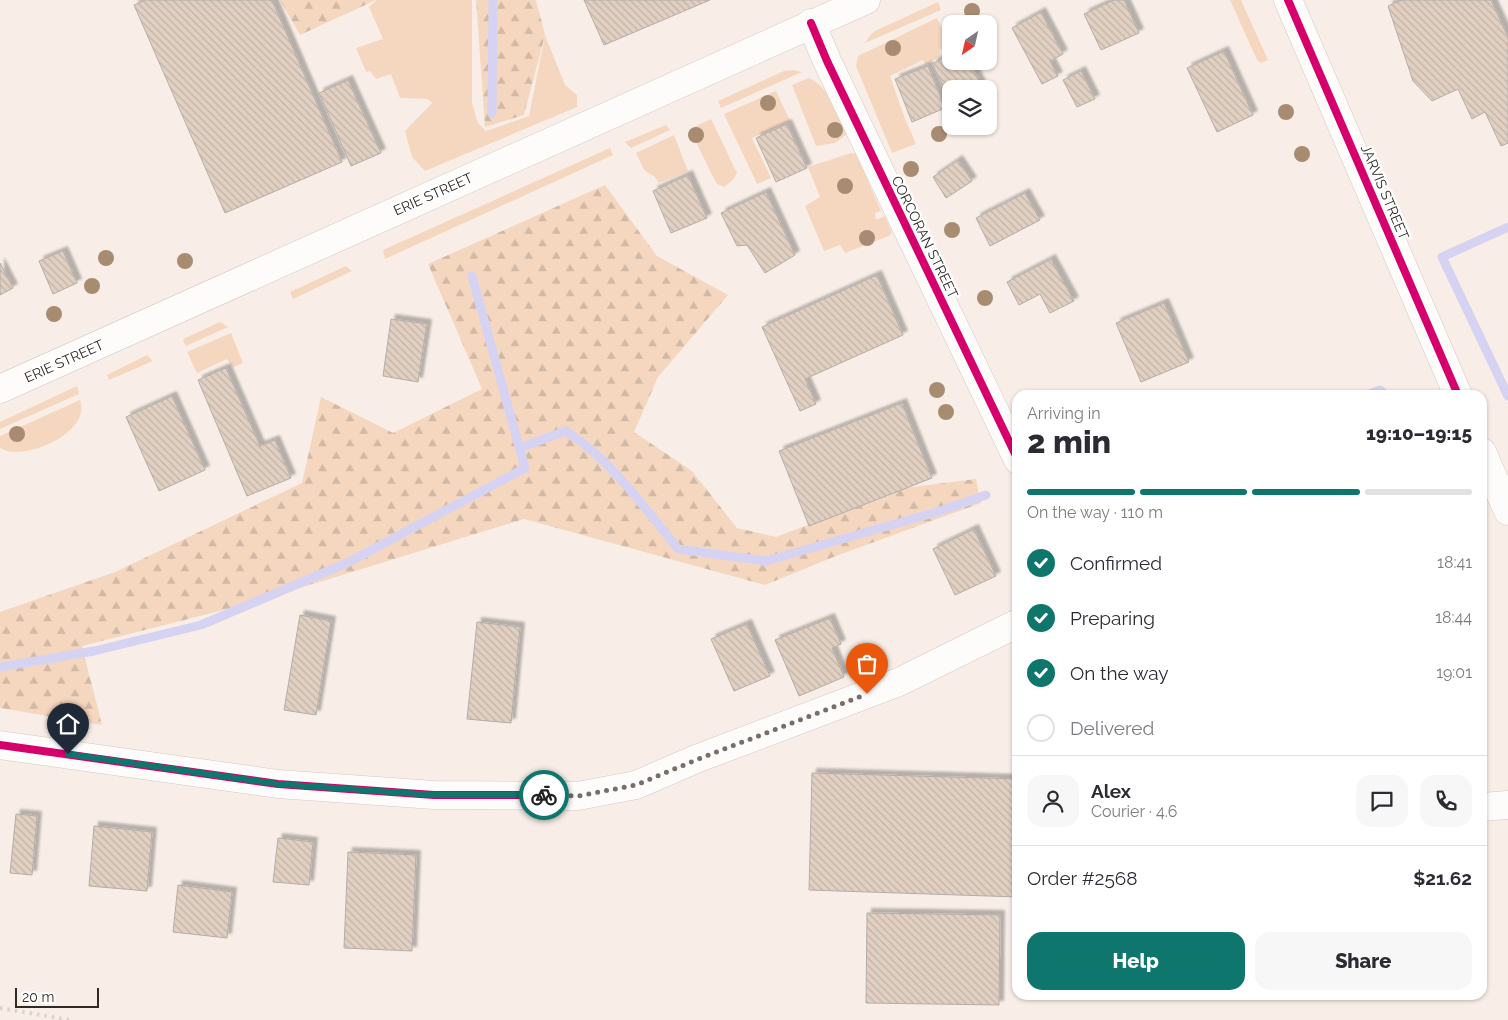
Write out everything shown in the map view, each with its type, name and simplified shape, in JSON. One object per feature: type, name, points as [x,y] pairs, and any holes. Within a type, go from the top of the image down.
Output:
[{"type":"street","name":"ERIE STREET","points":[[0,389],[811,23],[866,0]]},
{"type":"street","name":"JARVIS STREET","points":[[1288,0],[1456,390]]},
{"type":"street","name":"CORCORAN STREET","points":[[811,23],[830,70],[1012,448]]},
{"type":"street","points":[[1487,463],[1508,511]]},
{"type":"street","points":[[0,745],[278,784],[434,795],[578,796],[636,785],[899,682],[1012,626]]},
{"type":"street","points":[[1487,807],[1508,805]]},
{"type":"green space","points":[[280,0],[376,0],[300,35]]},
{"type":"green space","points":[[377,0],[472,0],[472,103],[478,123],[486,131],[529,116],[545,35],[565,85],[577,95],[577,107],[425,171],[412,157],[405,131],[432,103],[428,99],[400,98],[391,74],[376,79],[370,71],[366,72],[356,48],[383,39],[369,7]]},
{"type":"green space","points":[[476,0],[536,0],[545,35],[524,115],[485,127]]},
{"type":"green space","points":[[1230,0],[1241,0],[1268,60],[1261,63],[1257,60]]},
{"type":"green space","points":[[938,2],[941,10],[865,43],[871,34],[877,30]]},
{"type":"green space","points":[[937,18],[942,29],[940,56],[926,65],[923,60],[890,76],[916,144],[892,153],[856,66],[858,56]]},
{"type":"green space","points":[[794,70],[802,72],[721,108],[718,101],[784,71]]},
{"type":"green space","points":[[809,78],[816,82],[828,95],[848,133],[835,143],[816,146],[792,85]]},
{"type":"green space","points":[[776,91],[790,121],[752,138],[771,178],[757,184],[724,114]]},
{"type":"green space","points":[[711,119],[737,173],[733,180],[724,187],[717,184],[690,129]]},
{"type":"green space","points":[[666,125],[670,130],[631,148],[625,142]]},
{"type":"green space","points":[[674,135],[688,171],[659,183],[655,177],[644,170],[636,153]]},
{"type":"green space","points":[[610,148],[613,155],[385,259],[383,250]]},
{"type":"green space","points":[[851,153],[856,154],[881,211],[875,213],[876,220],[885,216],[892,233],[889,236],[845,253],[840,245],[824,251],[805,206],[820,197],[808,167]]},
{"type":"green space","points":[[605,185],[657,256],[728,295],[658,377],[634,432],[692,471],[737,528],[776,537],[904,488],[976,479],[981,503],[836,556],[765,585],[524,519],[255,602],[82,646],[102,725],[0,708],[0,612],[115,572],[302,483],[321,397],[393,433],[482,389],[428,264]]},
{"type":"green space","points":[[346,266],[352,271],[293,299],[290,292]]},
{"type":"green space","points":[[220,322],[228,327],[186,346],[183,341],[185,338]]},
{"type":"green space","points":[[231,333],[243,363],[233,367],[227,359],[197,373],[187,352]]},
{"type":"green space","points":[[147,355],[153,361],[109,380],[107,375]]},
{"type":"green space","points":[[77,386],[79,394],[0,429],[0,422]]},
{"type":"green space","points":[[80,400],[81,412],[76,423],[54,442],[24,451],[11,452],[0,448],[0,436]]},
{"type":"building","points":[[145,0],[272,0],[342,162],[225,213],[134,5]]},
{"type":"building","points":[[584,0],[710,0],[604,45]]},
{"type":"building","points":[[1114,0],[1124,0],[1139,33],[1101,50],[1084,14]]},
{"type":"building","points":[[1402,0],[1491,0],[1508,37],[1508,143],[1501,146],[1485,112],[1472,119],[1458,89],[1432,101],[1413,81],[1388,6]]},
{"type":"building","points":[[1041,12],[1063,54],[1050,61],[1058,76],[1042,84],[1012,28]]},
{"type":"building","points":[[1224,51],[1253,115],[1217,132],[1187,68]]},
{"type":"building","points":[[942,59],[942,70],[974,70],[978,80],[942,80],[942,83],[932,64]]},
{"type":"building","points":[[928,66],[942,101],[942,109],[912,122],[895,79]]},
{"type":"building","points":[[1081,71],[1095,99],[1077,107],[1063,80]]},
{"type":"building","points":[[348,80],[381,153],[351,166],[319,93]]},
{"type":"building","points":[[787,124],[807,168],[776,182],[756,138]]},
{"type":"building","points":[[958,160],[972,181],[946,198],[933,177]]},
{"type":"building","points":[[688,175],[707,218],[671,233],[653,191]]},
{"type":"building","points":[[766,192],[795,255],[765,273],[747,245],[737,246],[721,213]]},
{"type":"building","points":[[1025,193],[1040,220],[990,246],[976,218]]},
{"type":"building","points":[[63,251],[77,283],[53,294],[39,261]]},
{"type":"building","points":[[1051,259],[1074,301],[1050,313],[1040,294],[1019,305],[1007,282]]},
{"type":"building","points":[[0,263],[13,288],[0,295]]},
{"type":"building","points":[[877,275],[903,335],[805,379],[816,404],[800,411],[762,327]]},
{"type":"building","points":[[1164,303],[1189,362],[1141,382],[1116,323]]},
{"type":"building","points":[[391,319],[427,324],[418,382],[383,376]]},
{"type":"building","points":[[226,368],[260,446],[275,440],[291,478],[247,496],[198,380]]},
{"type":"building","points":[[172,396],[205,470],[159,491],[126,417]]},
{"type":"building","points":[[902,403],[932,478],[809,526],[779,451]]},
{"type":"building","points":[[974,529],[996,576],[955,595],[933,549]]},
{"type":"building","points":[[300,615],[331,621],[316,715],[284,710]]},
{"type":"building","points":[[830,618],[841,644],[832,648],[844,677],[799,696],[775,640]]},
{"type":"building","points":[[477,622],[520,627],[511,723],[467,719]]},
{"type":"building","points":[[747,624],[770,676],[734,691],[711,639]]},
{"type":"building","points":[[812,773],[1012,779],[1012,897],[809,890]]},
{"type":"building","points":[[16,814],[37,816],[32,875],[10,873]]},
{"type":"building","points":[[94,826],[152,832],[147,891],[89,886]]},
{"type":"building","points":[[278,838],[313,842],[309,885],[273,882]]},
{"type":"building","points":[[348,852],[416,855],[412,951],[344,948]]},
{"type":"building","points":[[178,885],[232,892],[227,938],[173,932]]},
{"type":"building","points":[[867,913],[1000,915],[999,1005],[866,1003]]},
{"type":"waterway","points":[[492,113],[493,0]]},
{"type":"waterway","points":[[1508,227],[1442,257],[1508,396]]},
{"type":"waterway","points":[[0,667],[94,651],[201,625],[347,563],[525,468],[472,276]]},
{"type":"waterway","points":[[519,448],[566,431],[583,443],[613,470],[678,549],[766,561],[940,511],[986,495]]},
{"type":"railway","points":[[0,1008],[70,1020]]},
{"type":"cycle path","points":[[1288,0],[1456,390]]},
{"type":"cycle path","points":[[811,23],[827,61],[1012,447]]},
{"type":"cycle path","points":[[0,745],[278,784],[434,795],[522,795]]},
{"type":"way so far","points":[[544,795],[578,796],[636,785],[867,694]]},
{"type":"route","points":[[68,754],[278,784],[434,795],[544,795]]}]
